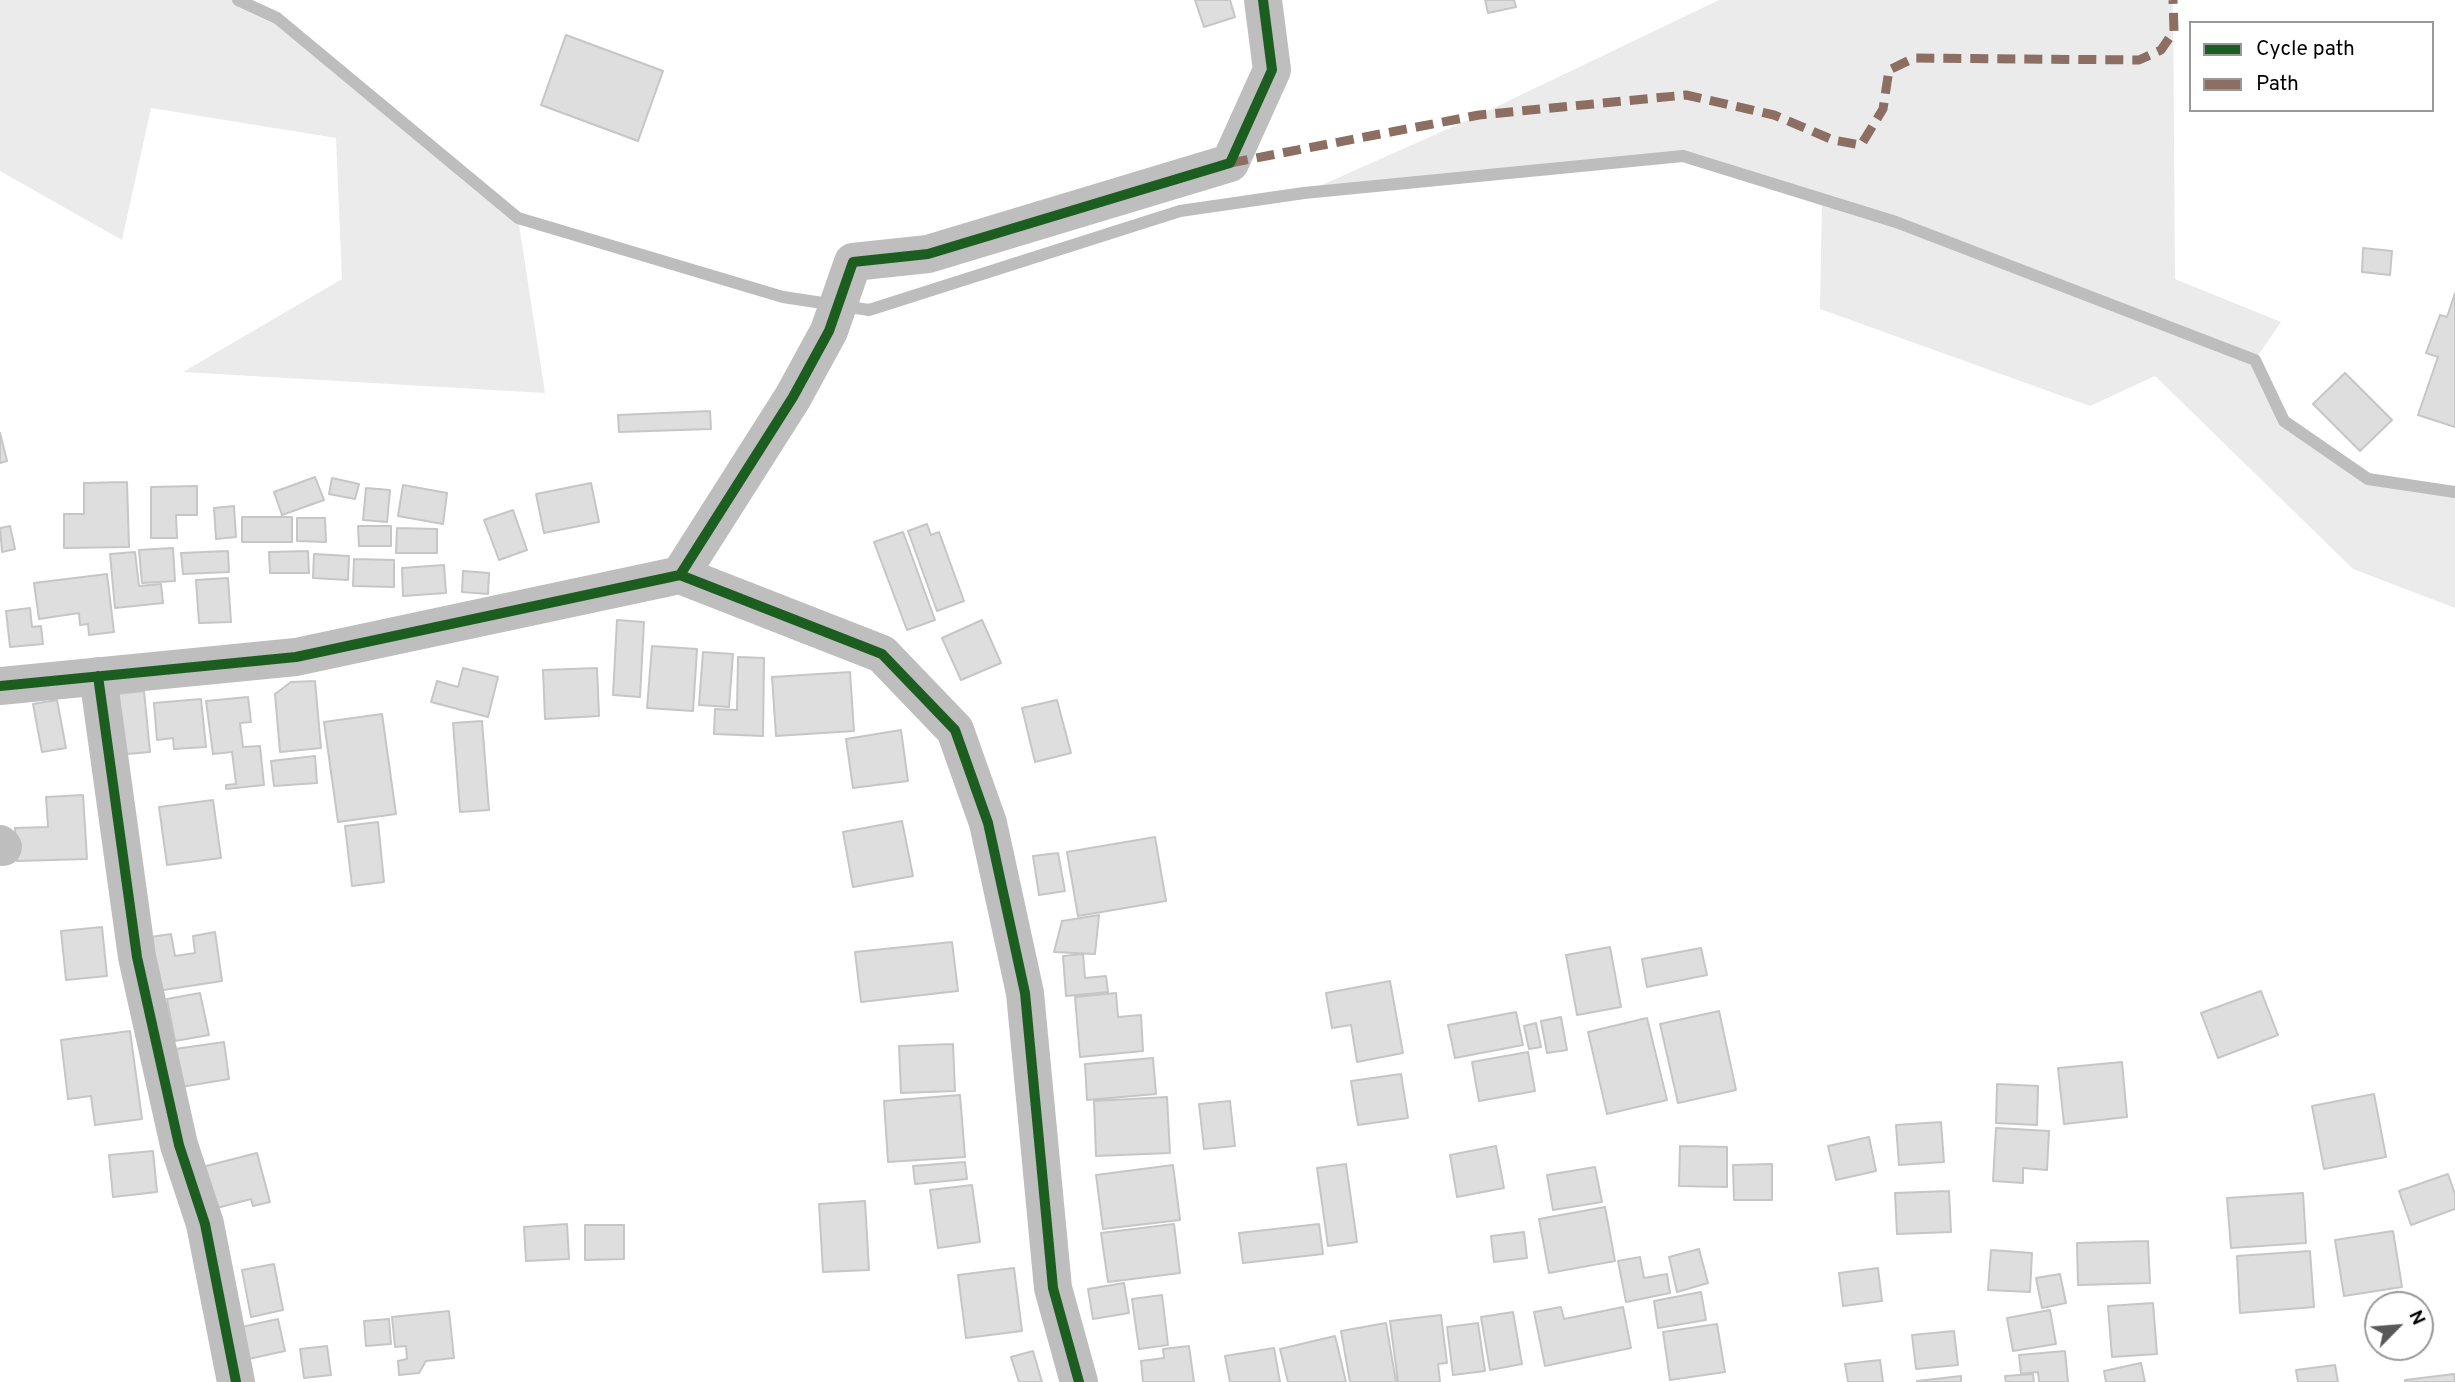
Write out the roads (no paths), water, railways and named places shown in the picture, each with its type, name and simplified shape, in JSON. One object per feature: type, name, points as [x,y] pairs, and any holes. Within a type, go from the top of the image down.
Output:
[{"type":"street","points":[[680,575],[793,397],[829,331],[853,262],[928,254],[1230,163],[1272,70],[1263,0]]},
{"type":"street","points":[[0,686],[296,657],[680,575],[881,654],[956,730],[988,823],[1025,993],[1053,1288],[1079,1382]]},
{"type":"street","points":[[98,676],[137,957],[178,1145],[205,1224],[236,1382]]},
{"type":"waterway","points":[[238,0],[277,18],[518,218],[783,297],[869,310],[1180,211],[1304,193],[1683,156],[1896,222],[2255,360],[2284,421],[2368,479],[2455,492]]}]
